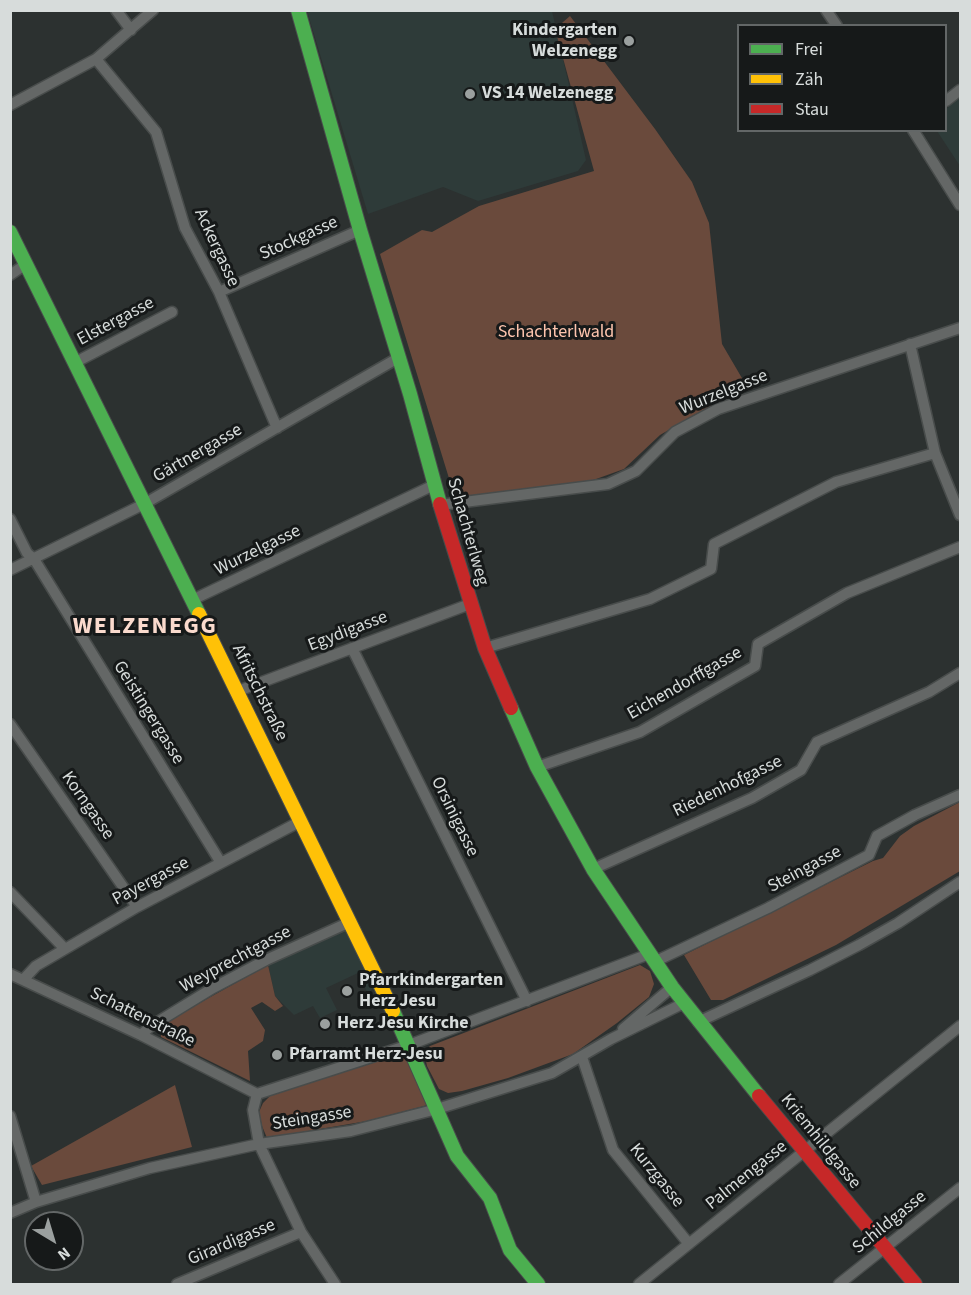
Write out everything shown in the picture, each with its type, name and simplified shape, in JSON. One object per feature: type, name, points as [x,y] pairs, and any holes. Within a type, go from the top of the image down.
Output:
[{"type":"street","points":[[116,10],[131,30]]},
{"type":"street","points":[[10,105],[96,59],[153,10]]},
{"type":"street","name":"Schachterlweg","points":[[298,10],[360,230],[410,394],[440,506],[485,648],[537,767],[593,869],[651,958],[698,1022]]},
{"type":"street","points":[[826,10],[836,24]]},
{"type":"street","name":"Ackergasse","points":[[96,59],[156,132],[185,228],[219,292],[277,428]]},
{"type":"street","points":[[947,100],[960,90]]},
{"type":"street","points":[[915,132],[960,205]]},
{"type":"street","name":"Stockgasse","points":[[219,292],[360,230]]},
{"type":"street","name":"Afritschstraße","points":[[10,232],[350,922],[409,1045],[457,1156],[490,1198],[510,1250],[538,1284]]},
{"type":"street","points":[[10,275],[26,264]]},
{"type":"street","name":"Elstergasse","points":[[76,362],[172,312]]},
{"type":"street","name":"Wurzelgasse","points":[[440,506],[608,484],[636,471],[675,432],[718,409],[960,328]]},
{"type":"street","points":[[910,345],[935,453],[960,515]]},
{"type":"street","name":"Gärtnergasse","points":[[10,570],[144,504],[398,358]]},
{"type":"street","points":[[485,648],[650,599],[711,569],[714,544],[836,482],[935,453]]},
{"type":"street","name":"Wurzelgasse","points":[[192,600],[434,484]]},
{"type":"street","name":"Geistingergasse","points":[[10,519],[27,553],[34,559],[221,863]]},
{"type":"street","name":"Eichendorffgasse","points":[[537,767],[640,732],[755,666],[758,644],[847,593],[960,547]]},
{"type":"street","name":"Egydigasse","points":[[238,691],[470,604]]},
{"type":"street","name":"Orsinigasse","points":[[352,648],[527,1001]]},
{"type":"street","name":"Riedenhofgasse","points":[[593,869],[752,798],[801,770],[817,742],[929,692],[960,673]]},
{"type":"street","name":"Korngasse","points":[[10,724],[137,907]]},
{"type":"street","name":"Steingasse","points":[[259,1144],[253,1110],[257,1094],[409,1045],[651,958],[768,908],[869,855],[877,836],[915,815],[960,795]]},
{"type":"street","name":"Payergasse","points":[[23,980],[36,966],[137,907],[301,821]]},
{"type":"street","points":[[698,1022],[859,945],[898,923],[960,882]]},
{"type":"street","points":[[10,892],[65,949]]},
{"type":"street","name":"Weyprechtgasse","points":[[141,1035],[151,1026],[213,988],[266,960],[350,922]]},
{"type":"street","name":"Schattenstraße","points":[[10,974],[141,1035],[257,1094]]},
{"type":"street","name":"Steingasse","points":[[611,1039],[672,987]]},
{"type":"street","name":"Steingasse","points":[[10,1213],[36,1202],[150,1168],[259,1144],[351,1131],[437,1109],[552,1073],[611,1039],[684,1003]]},
{"type":"street","name":"Kriemhildgasse","points":[[698,1022],[884,1250],[915,1284]]},
{"type":"street","name":"Palmengasse","points":[[639,1284],[960,1026]]},
{"type":"street","name":"Kurzgasse","points":[[582,1057],[613,1150],[689,1244]]},
{"type":"street","points":[[10,1116],[36,1202]]},
{"type":"street","points":[[259,1144],[301,1232],[334,1284]]},
{"type":"street","name":"Schildgasse","points":[[839,1284],[960,1188]]},
{"type":"street","name":"Girardigasse","points":[[177,1284],[301,1232]]},
{"type":"shaded area","points":[[307,11],[552,11],[586,160],[578,171],[478,201],[443,187],[368,214]]},
{"type":"shaded area","points":[[960,98],[960,166],[938,132],[947,132],[947,108]]},
{"type":"shaded area","points":[[345,929],[376,984],[368,994],[358,973],[326,988],[337,1010],[320,1018],[313,1006],[294,1015],[275,996],[268,965]]},
{"type":"green space","name":"Schachterlwald","points":[[570,16],[692,182],[709,223],[722,344],[746,385],[660,435],[624,469],[585,483],[456,501],[380,254],[422,230],[432,232],[479,206],[594,171],[555,29]]},
{"type":"green space","points":[[960,802],[960,871],[836,945],[723,1000],[711,1000],[684,955],[883,858],[900,836]]},
{"type":"green space","points":[[268,965],[275,996],[283,1006],[275,1011],[262,1002],[251,1008],[265,1030],[263,1041],[248,1051],[250,1081],[161,1037],[160,1025]]},
{"type":"green space","points":[[640,965],[650,971],[654,984],[649,997],[573,1054],[508,1078],[462,1091],[448,1093],[439,1089],[427,1066],[424,1052],[430,1046]]},
{"type":"green space","points":[[405,1053],[428,1105],[367,1121],[267,1138],[259,1112],[263,1103],[272,1094]]},
{"type":"green space","points":[[175,1085],[192,1147],[42,1185],[31,1166]]},
{"type":"traffic: fast","points":[[298,10],[440,504]]},
{"type":"traffic: fast","points":[[10,232],[199,614]]},
{"type":"traffic: fast","points":[[511,708],[537,767],[593,869],[672,987],[759,1096]]},
{"type":"traffic: fast","points":[[393,1011],[457,1156],[490,1198],[510,1250],[538,1284]]},
{"type":"traffic: slow","points":[[199,614],[393,1011]]},
{"type":"traffic: jam","points":[[440,504],[485,648],[511,708]]},
{"type":"traffic: jam","points":[[759,1096],[915,1284]]},
{"type":"place","name":"Kindergarten Welzenegg","points":[[629,41]]},
{"type":"place","name":"VS 14 Welzenegg","points":[[470,94]]},
{"type":"place","name":"Pfarrkindergarten Herz Jesu","points":[[347,991]]},
{"type":"place","name":"Herz Jesu Kirche","points":[[325,1024]]},
{"type":"place","name":"Pfarramt Herz-Jesu","points":[[277,1055]]},
{"type":"district","name":"WELZENEGG","points":[[145,628]]}]
